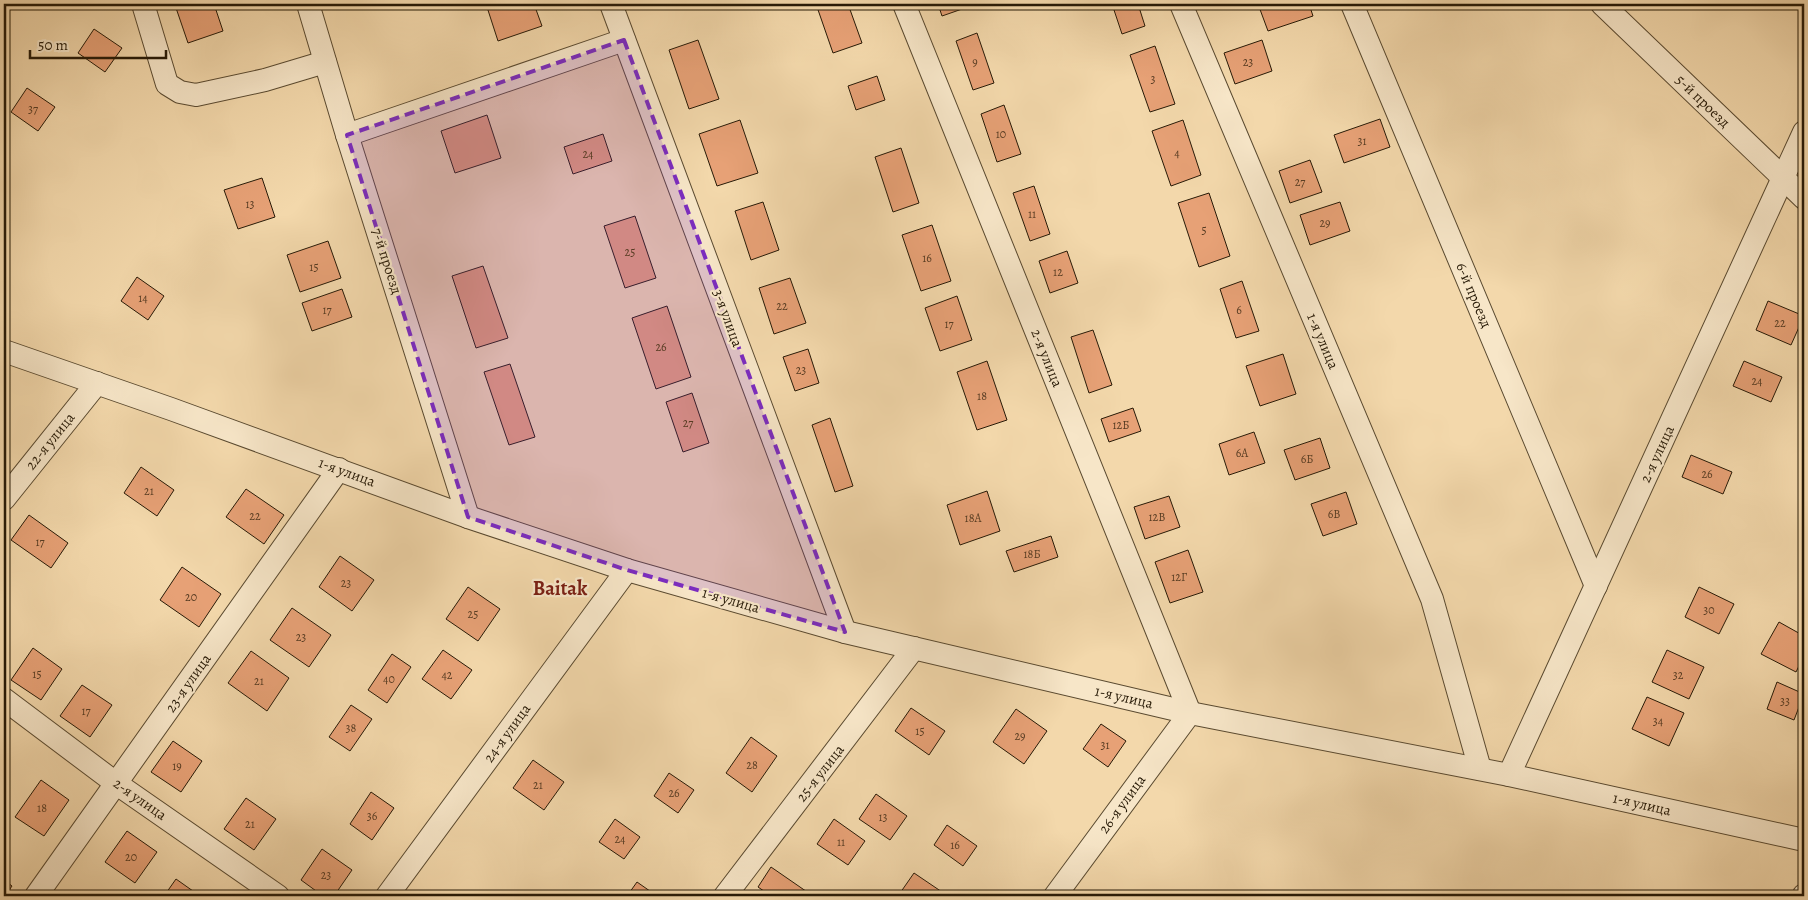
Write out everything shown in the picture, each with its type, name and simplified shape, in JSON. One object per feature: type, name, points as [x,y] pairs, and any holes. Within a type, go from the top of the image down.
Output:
[{"type":"street","points":[[142,4],[167,84],[180,92],[196,95],[265,80],[325,62]]},
{"type":"street","name":"7-й проезд","points":[[308,4],[347,135],[468,517]]},
{"type":"street","name":"2-я улица","points":[[904,4],[1190,713]]},
{"type":"street","name":"1-я улица","points":[[1181,4],[1432,599],[1480,769]]},
{"type":"street","name":"6-й проезд","points":[[1352,4],[1596,586]]},
{"type":"street","name":"5-й проезд","points":[[1602,4],[1804,198]]},
{"type":"street","name":"3-я улица","points":[[617,8],[624,40],[845,632]]},
{"type":"street","points":[[347,135],[624,40]]},
{"type":"street","name":"2-я улица","points":[[1509,775],[1804,132]]},
{"type":"street","name":"1-я улица","points":[[4,351],[339,469],[468,517],[627,570],[845,632],[1190,713],[1480,769],[1804,840]]},
{"type":"street","name":"22-я улица","points":[[4,499],[96,383]]},
{"type":"street","name":"23-я улица","points":[[36,896],[339,469]]},
{"type":"street","name":"24-я улица","points":[[387,896],[627,570]]},
{"type":"street","name":"25-я улица","points":[[725,896],[914,648]]},
{"type":"street","name":"2-я улица","points":[[4,699],[117,784],[278,896]]},
{"type":"street","name":"26-я улица","points":[[1055,896],[1190,713]]},
{"type":"highlighted area","points":[[624,40],[845,632],[627,570],[468,517],[347,135]]},
{"type":"building","points":[[214,4],[223,31],[188,43],[175,5]]},
{"type":"building","points":[[486,4],[534,4],[542,26],[498,41]]},
{"type":"building","points":[[816,4],[848,4],[862,43],[833,53]]},
{"type":"building","points":[[938,4],[964,4],[965,8],[942,16]]},
{"type":"building","points":[[1112,4],[1138,4],[1145,26],[1122,34]]},
{"type":"building","points":[[1258,4],[1309,4],[1313,16],[1268,31]]},
{"type":"building","points":[[94,29],[122,48],[105,72],[78,53]]},
{"type":"building","points":[[977,33],[994,83],[973,90],[956,41]]},
{"type":"building","points":[[698,40],[719,99],[689,109],[669,50]]},
{"type":"building","points":[[1262,40],[1272,71],[1235,84],[1224,53]]},
{"type":"building","points":[[1155,46],[1175,104],[1150,112],[1130,55]]},
{"type":"building","points":[[877,76],[885,100],[856,110],[848,86]]},
{"type":"building","points":[[27,88],[55,107],[38,131],[11,112]]},
{"type":"building","points":[[1004,105],[1021,154],[997,162],[981,114]]},
{"type":"building","points":[[487,115],[501,158],[455,173],[441,131]]},
{"type":"building","points":[[1380,119],[1390,147],[1344,163],[1334,135]]},
{"type":"building","points":[[740,120],[758,173],[717,186],[699,134]]},
{"type":"building","points":[[1183,120],[1201,175],[1171,186],[1152,131]]},
{"type":"building","points":[[603,134],[612,161],[573,174],[564,147]]},
{"type":"building","points":[[901,148],[919,203],[893,212],[875,157]]},
{"type":"building","points":[[1310,160],[1322,192],[1290,203],[1279,171]]},
{"type":"building","points":[[262,178],[275,217],[238,229],[224,190]]},
{"type":"building","points":[[1034,186],[1050,234],[1030,241],[1013,193]]},
{"type":"building","points":[[1209,193],[1230,256],[1199,267],[1178,203]]},
{"type":"building","points":[[763,202],[779,250],[751,260],[735,211]]},
{"type":"building","points":[[1340,202],[1350,231],[1310,245],[1300,215]]},
{"type":"building","points":[[635,216],[656,278],[625,288],[604,226]]},
{"type":"building","points":[[932,225],[951,281],[921,291],[902,235]]},
{"type":"building","points":[[328,241],[341,278],[300,292],[287,255]]},
{"type":"building","points":[[1067,251],[1078,283],[1050,293],[1039,261]]},
{"type":"building","points":[[483,266],[508,338],[476,348],[452,276]]},
{"type":"building","points":[[137,277],[164,296],[148,320],[121,301]]},
{"type":"building","points":[[790,278],[806,323],[774,334],[759,288]]},
{"type":"building","points":[[1242,281],[1259,331],[1236,338],[1220,289]]},
{"type":"building","points":[[342,289],[352,317],[312,331],[302,303]]},
{"type":"building","points":[[957,296],[972,340],[940,351],[925,308]]},
{"type":"building","points":[[1768,301],[1804,316],[1791,345],[1756,330]]},
{"type":"building","points":[[667,306],[691,377],[656,389],[632,318]]},
{"type":"building","points":[[1093,330],[1112,385],[1089,393],[1071,337]]},
{"type":"building","points":[[808,349],[819,383],[795,391],[783,357]]},
{"type":"building","points":[[1283,354],[1296,394],[1260,406],[1246,366]]},
{"type":"building","points":[[987,361],[1007,420],[977,430],[957,372]]},
{"type":"building","points":[[1744,361],[1782,377],[1771,402],[1733,386]]},
{"type":"building","points":[[510,364],[535,437],[509,445],[484,372]]},
{"type":"building","points":[[692,393],[709,443],[683,452],[666,402]]},
{"type":"building","points":[[1133,408],[1141,431],[1109,442],[1101,419]]},
{"type":"building","points":[[830,418],[853,486],[835,492],[812,425]]},
{"type":"building","points":[[1254,432],[1265,463],[1229,475],[1219,444]]},
{"type":"building","points":[[1320,438],[1330,468],[1295,480],[1284,450]]},
{"type":"building","points":[[1691,455],[1732,472],[1723,494],[1682,477]]},
{"type":"building","points":[[141,467],[174,490],[157,516],[124,493]]},
{"type":"building","points":[[246,489],[284,515],[264,544],[226,517]]},
{"type":"building","points":[[987,491],[1000,531],[960,545],[947,505]]},
{"type":"building","points":[[1346,492],[1357,524],[1323,536],[1311,504]]},
{"type":"building","points":[[1169,496],[1180,527],[1145,539],[1134,507]]},
{"type":"building","points":[[29,515],[68,543],[51,568],[11,540]]},
{"type":"building","points":[[1051,536],[1058,557],[1014,572],[1006,551]]},
{"type":"building","points":[[1188,550],[1203,592],[1170,603],[1155,562]]},
{"type":"building","points":[[340,556],[374,580],[352,611],[319,587]]},
{"type":"building","points":[[182,567],[221,594],[199,627],[160,600]]},
{"type":"building","points":[[468,587],[500,609],[478,641],[446,619]]},
{"type":"building","points":[[1699,587],[1734,604],[1719,634],[1685,617]]},
{"type":"building","points":[[292,608],[331,635],[309,667],[270,640]]},
{"type":"building","points":[[1779,622],[1804,636],[1804,656],[1796,672],[1761,654]]},
{"type":"building","points":[[33,648],[62,669],[41,700],[11,680]]},
{"type":"building","points":[[443,650],[472,670],[451,699],[422,679]]},
{"type":"building","points":[[1667,650],[1704,667],[1689,699],[1652,682]]},
{"type":"building","points":[[251,651],[289,678],[267,711],[228,683]]},
{"type":"building","points":[[392,654],[411,667],[387,703],[368,690]]},
{"type":"building","points":[[1777,682],[1804,694],[1794,720],[1767,709]]},
{"type":"building","points":[[82,685],[112,705],[90,737],[60,716]]},
{"type":"building","points":[[1647,697],[1684,713],[1669,746],[1632,729]]},
{"type":"building","points":[[351,705],[372,719],[350,751],[329,737]]},
{"type":"building","points":[[911,708],[945,731],[929,755],[895,731]]},
{"type":"building","points":[[1016,709],[1047,731],[1024,764],[993,742]]},
{"type":"building","points":[[1101,724],[1126,741],[1108,767],[1083,749]]},
{"type":"building","points":[[751,737],[777,756],[752,792],[726,773]]},
{"type":"building","points":[[173,741],[202,761],[181,792],[151,772]]},
{"type":"building","points":[[533,760],[564,782],[544,810],[513,788]]},
{"type":"building","points":[[669,773],[694,790],[678,813],[654,796]]},
{"type":"building","points":[[41,780],[69,800],[44,836],[15,817]]},
{"type":"building","points":[[371,792],[394,808],[372,840],[350,824]]},
{"type":"building","points":[[876,794],[907,816],[890,840],[859,819]]},
{"type":"building","points":[[246,798],[276,819],[254,850],[224,829]]},
{"type":"building","points":[[615,819],[640,837],[624,859],[599,842]]},
{"type":"building","points":[[834,819],[865,841],[848,865],[817,844]]},
{"type":"building","points":[[947,825],[977,846],[963,866],[934,845]]},
{"type":"building","points":[[127,831],[157,852],[135,883],[105,862]]},
{"type":"building","points":[[322,849],[352,870],[334,896],[323,896],[301,880]]},
{"type":"building","points":[[771,867],[813,896],[771,896],[758,887]]},
{"type":"building","points":[[914,873],[945,894],[943,896],[898,896]]},
{"type":"building","points":[[176,879],[200,896],[164,896]]},
{"type":"building","points":[[4,880],[12,886],[5,896],[4,896]]},
{"type":"building","points":[[637,882],[657,896],[627,896]]},
{"type":"district","name":"Baitak","points":[[560,588]]}]
